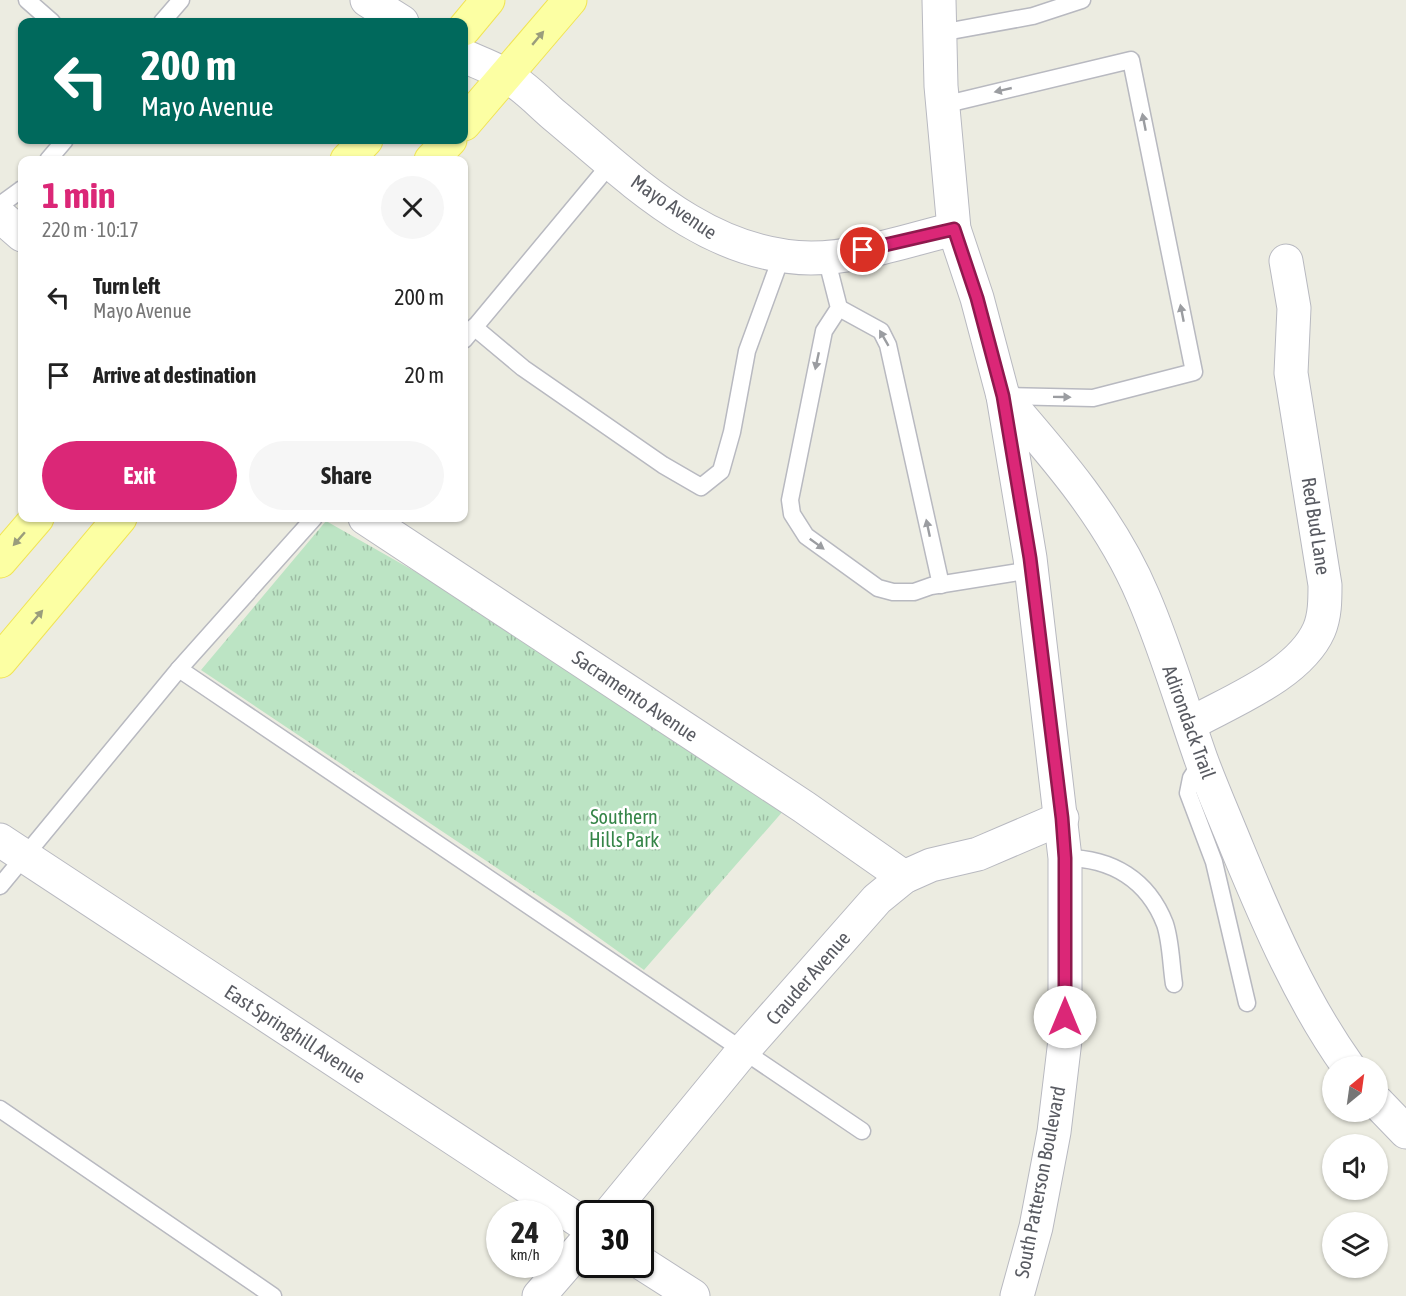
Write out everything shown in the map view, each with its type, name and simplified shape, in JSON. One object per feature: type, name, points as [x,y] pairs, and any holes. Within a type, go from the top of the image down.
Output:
[{"type":"main road","points":[[468,24],[488,0]]},
{"type":"main road","points":[[468,119],[570,0]]},
{"type":"main road","points":[[351,156],[362,144]]},
{"type":"main road","points":[[435,156],[446,144]]},
{"type":"main road","points":[[0,561],[34,522]]},
{"type":"main road","points":[[0,662],[117,522]]},
{"type":"street","points":[[367,0],[396,18]]},
{"type":"street","name":"South Patterson Boulevard","points":[[939,0],[944,105],[954,229],[977,298],[1003,396],[1032,570],[1065,858],[1065,1040],[1052,1142],[1036,1227],[1017,1296]]},
{"type":"street","name":"Mayo Avenue","points":[[468,58],[506,75],[663,204],[710,234],[730,243],[782,255],[826,257],[954,229]]},
{"type":"street","points":[[0,216],[18,232]]},
{"type":"street","name":"Red Bud Lane","points":[[1190,724],[1274,678],[1300,656],[1318,631],[1324,611],[1325,585],[1291,373],[1294,308],[1286,261]]},
{"type":"street","name":"Adirondack Trail","points":[[1003,396],[1084,492],[1122,555],[1143,596],[1202,761],[1254,887],[1298,981],[1341,1056]]},
{"type":"street","name":"Sacramento Avenue","points":[[371,522],[804,807],[904,877]]},
{"type":"street","name":"Crauder Avenue","points":[[620,1200],[742,1052],[877,899],[904,877],[931,865],[978,854],[1062,818]]},
{"type":"street","name":"East Springhill Avenue","points":[[13,848],[576,1219]]},
{"type":"street","points":[[1388,1113],[1406,1132]]},
{"type":"street","points":[[539,1296],[576,1253]]},
{"type":"street","points":[[654,1271],[693,1296]]},
{"type":"lane","points":[[27,0],[47,18]]},
{"type":"lane","points":[[165,18],[181,0]]},
{"type":"lane","points":[[940,33],[1033,16],[1082,0]]},
{"type":"lane","points":[[944,105],[1131,60],[1194,372],[1093,398],[1003,396]]},
{"type":"lane","points":[[51,156],[62,144]]},
{"type":"lane","points":[[612,162],[469,333],[663,465],[701,487],[721,471],[732,432],[747,351],[782,255]]},
{"type":"lane","points":[[0,205],[18,192]]},
{"type":"lane","points":[[826,257],[839,308],[881,331],[888,345],[941,585]]},
{"type":"lane","points":[[839,308],[824,331],[790,500],[792,514],[806,536],[878,588],[893,592],[914,592],[941,585],[1032,570]]},
{"type":"lane","points":[[0,886],[13,848],[179,669],[310,522]]},
{"type":"lane","points":[[179,669],[862,1131]]},
{"type":"lane","points":[[1202,761],[1191,778],[1188,793],[1214,862],[1247,1003]]},
{"type":"lane","points":[[1065,858],[1099,861],[1128,874],[1150,895],[1166,926],[1174,984]]},
{"type":"lane","points":[[0,1110],[273,1296]]},
{"type":"green space","name":"Southern Hills Park","points":[[325,522],[328,522],[423,576],[784,810],[644,970],[570,917],[201,670]]},
{"type":"route","points":[[863,250],[954,229],[988,337],[1003,396],[1030,558],[1062,818],[1065,858],[1065,1017]]}]
